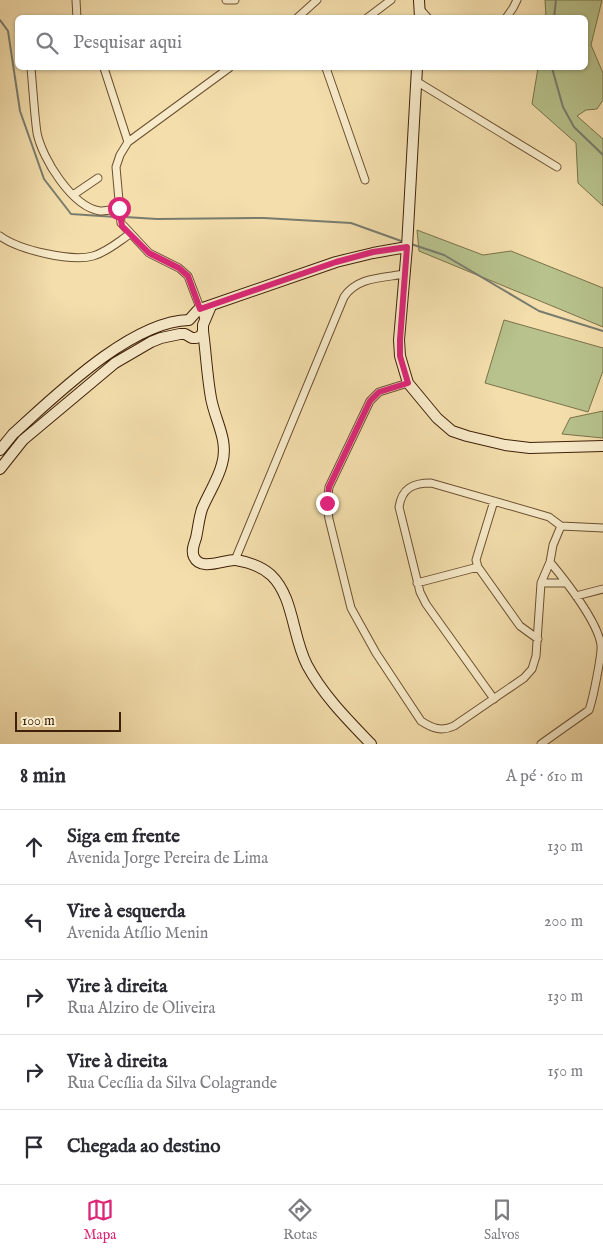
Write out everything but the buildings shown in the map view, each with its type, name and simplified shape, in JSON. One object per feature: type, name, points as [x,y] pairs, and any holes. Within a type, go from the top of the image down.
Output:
[{"type":"street","points":[[76,0],[76,15]]},
{"type":"street","points":[[226,0],[235,0]]},
{"type":"street","points":[[299,15],[316,0]]},
{"type":"street","points":[[371,15],[392,0]]},
{"type":"street","points":[[508,15],[517,0]]},
{"type":"street","points":[[31,70],[37,134],[45,155],[57,177],[73,195],[87,206],[100,211],[119,208]]},
{"type":"street","points":[[105,70],[128,142]]},
{"type":"street","points":[[226,70],[128,142],[120,155],[116,167],[121,223],[149,253],[179,268],[188,276],[200,309],[211,400],[225,446],[222,464],[202,510],[193,549],[194,557],[204,564],[235,560],[254,565],[267,571],[278,582],[286,598],[298,644],[307,664],[335,706],[371,744]]},
{"type":"street","points":[[327,70],[365,180]]},
{"type":"street","points":[[417,70],[400,340],[400,356],[408,383],[437,418],[452,431],[467,436],[505,445],[530,448],[603,446]]},
{"type":"street","points":[[416,81],[557,168]]},
{"type":"street","points":[[73,195],[98,178]]},
{"type":"street","points":[[0,236],[4,240],[34,251],[78,258],[94,256],[130,234]]},
{"type":"street","points":[[207,360],[187,336],[184,328],[200,309],[336,262],[407,243]]},
{"type":"street","points":[[235,560],[344,297],[349,289],[358,282],[404,274]]},
{"type":"street","points":[[0,469],[23,440],[115,363],[151,342],[174,335],[196,338],[200,336],[211,306]]},
{"type":"street","points":[[0,450],[13,434],[106,355],[125,343],[154,328],[175,321],[198,321],[203,326]]},
{"type":"street","points":[[408,383],[379,392],[370,401],[329,487],[328,519],[350,608],[376,653],[421,721],[431,728],[441,730],[454,726],[524,678],[532,669],[538,639],[541,583],[550,562],[552,545],[561,526]]},
{"type":"street","points":[[494,699],[426,604],[420,592],[399,507],[401,498],[406,490],[412,485],[431,483],[549,517],[561,526],[603,528]]},
{"type":"street","points":[[494,501],[476,560],[478,567],[514,619],[520,626],[538,639]]},
{"type":"street","points":[[541,744],[590,710],[602,654],[598,633],[576,596],[550,562]]},
{"type":"street","points":[[417,583],[478,567]]},
{"type":"street","points":[[541,583],[566,582]]},
{"type":"street","points":[[576,596],[603,589]]},
{"type":"green space","points":[[545,0],[602,0],[591,45],[603,73],[603,100],[597,109],[586,110],[577,116],[603,139],[603,206],[578,183],[576,143],[532,104],[538,70],[588,70],[588,15],[546,15]]},
{"type":"green space","points":[[417,230],[483,255],[511,251],[603,288],[603,327],[419,251]]},
{"type":"green space","points":[[504,320],[603,348],[603,371],[588,412],[485,383]]},
{"type":"green space","points":[[603,411],[603,438],[562,434],[570,418]]},
{"type":"waterway","points":[[554,15],[556,0]]},
{"type":"waterway","points":[[0,20],[8,31],[20,111],[44,179],[71,214],[116,217]]},
{"type":"waterway","points":[[553,70],[563,107],[574,127],[603,155]]},
{"type":"waterway","points":[[125,217],[157,219],[264,218],[351,223],[404,242]]},
{"type":"waterway","points":[[411,244],[444,255],[539,311],[603,331]]},
{"type":"route","points":[[119,208],[122,226],[149,253],[179,268],[188,276],[200,309],[336,262],[373,252],[407,247],[400,356],[408,383],[379,392],[370,401],[329,487],[327,503]]}]
